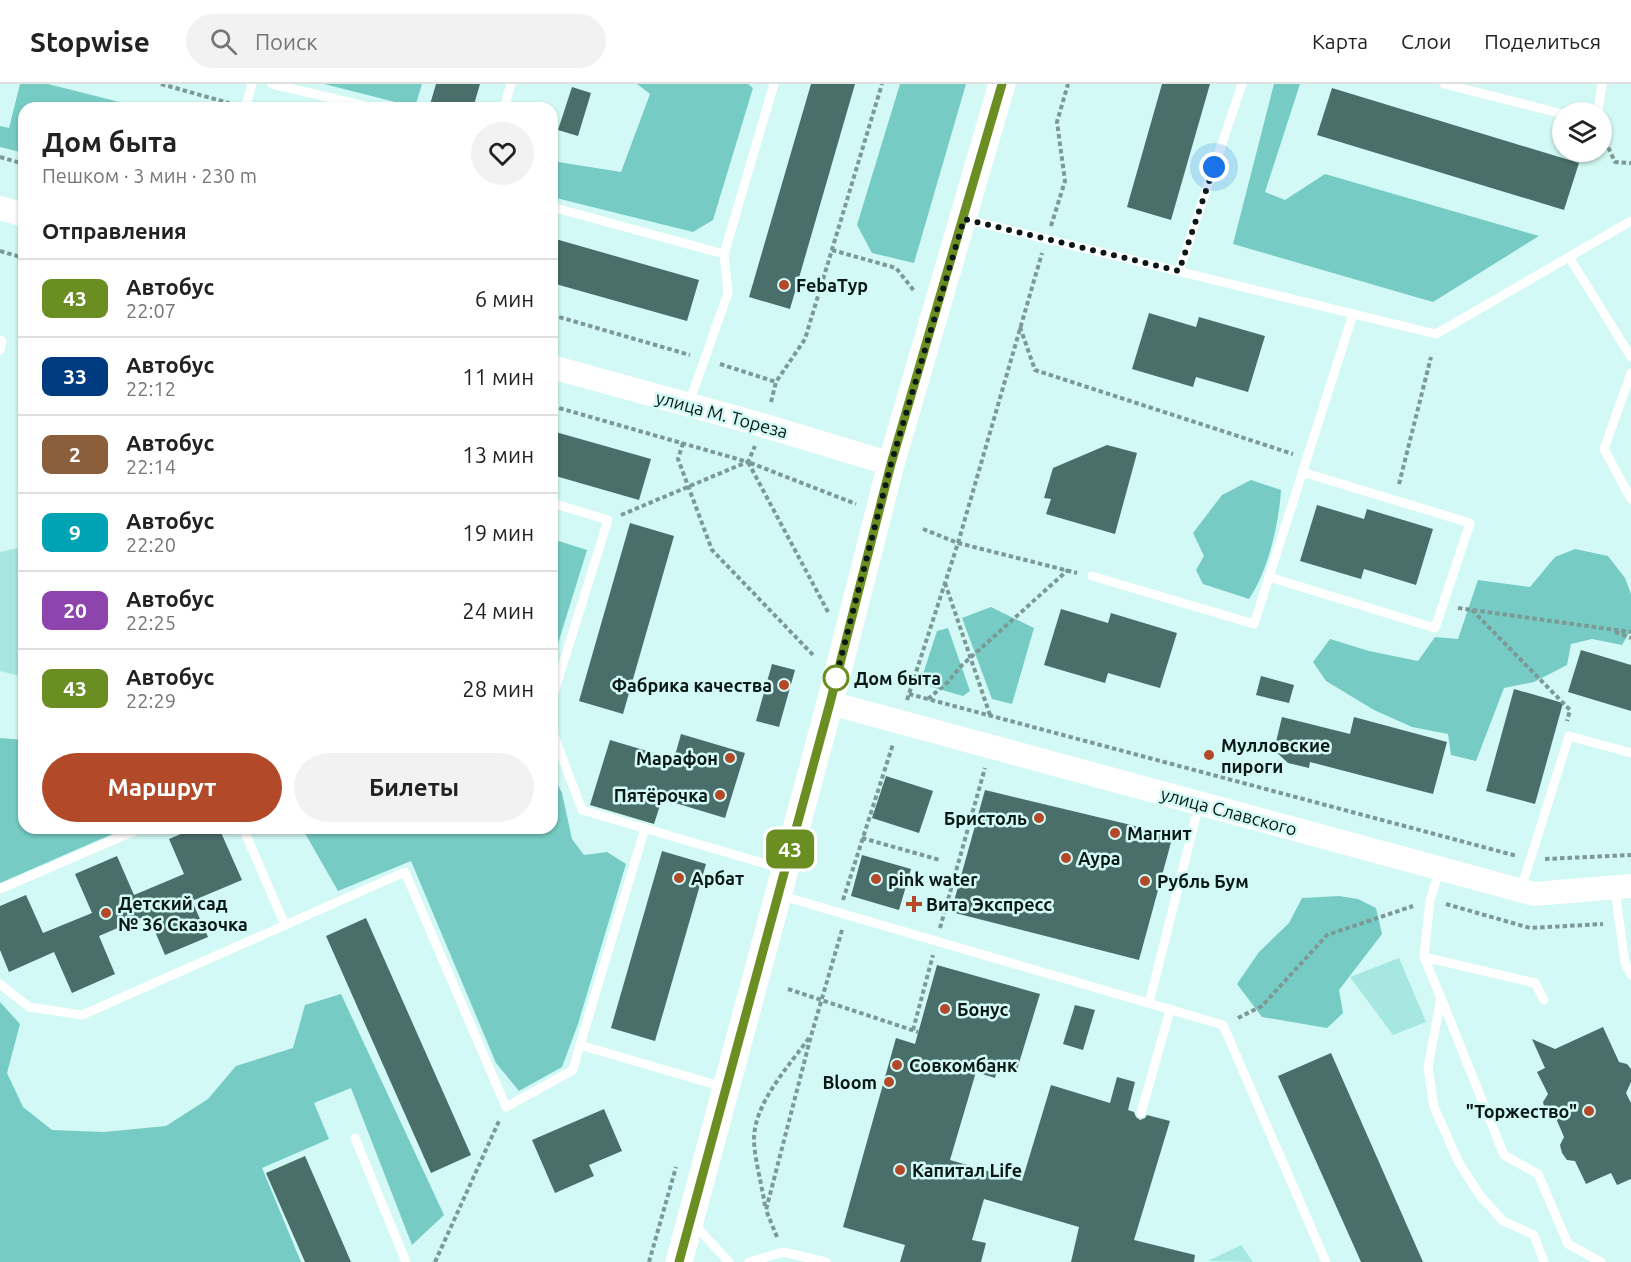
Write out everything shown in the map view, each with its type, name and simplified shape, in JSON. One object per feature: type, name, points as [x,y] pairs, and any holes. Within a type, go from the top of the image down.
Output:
[{"type":"main road","points":[[678,1262],[830,703],[891,464],[1002,84]]},
{"type":"street","points":[[0,208],[18,213]]},
{"type":"street","name":"улица М. Тореза","points":[[558,368],[891,464]]},
{"type":"street","name":"улица Славского","points":[[830,703],[1520,891],[1534,894],[1623,886]]},
{"type":"lane","points":[[247,102],[252,84]]},
{"type":"lane","points":[[272,84],[348,102]]},
{"type":"lane","points":[[506,102],[512,84]]},
{"type":"lane","points":[[688,406],[728,293],[724,254],[774,84]]},
{"type":"lane","points":[[1179,271],[1242,84]]},
{"type":"lane","points":[[1444,84],[1552,111]]},
{"type":"lane","points":[[1599,102],[1602,84]]},
{"type":"lane","points":[[558,209],[724,254]]},
{"type":"lane","points":[[964,219],[1436,334],[1631,220]]},
{"type":"lane","points":[[1569,257],[1631,357]]},
{"type":"lane","points":[[1092,576],[1254,624],[1353,314]]},
{"type":"lane","points":[[0,340],[2,341],[0,350]]},
{"type":"lane","points":[[1631,373],[1604,449],[1631,499]]},
{"type":"lane","points":[[1269,577],[1435,628],[1470,523],[1302,472]]},
{"type":"lane","points":[[558,505],[608,520],[558,680]]},
{"type":"lane","points":[[1520,891],[1569,736],[1631,753]]},
{"type":"lane","points":[[558,746],[582,810],[645,828],[782,882],[843,914],[1222,1025],[1326,1262]]},
{"type":"lane","points":[[1149,1003],[1199,803]]},
{"type":"lane","points":[[0,984],[29,1007],[82,1015],[405,872],[506,1107],[573,1070],[645,828]]},
{"type":"lane","points":[[0,889],[127,834]]},
{"type":"lane","points":[[246,834],[285,925]]},
{"type":"lane","points":[[1440,869],[1430,900],[1424,957],[1504,1155],[1538,1174],[1568,1244],[1601,1262]]},
{"type":"lane","points":[[1623,886],[1625,963],[1631,975]]},
{"type":"lane","points":[[1424,957],[1535,983],[1544,1000]]},
{"type":"lane","points":[[1441,998],[1428,1066],[1434,1107],[1459,1163],[1479,1194],[1503,1221],[1534,1235],[1544,1262]]},
{"type":"lane","points":[[1141,1113],[1170,1010]]},
{"type":"lane","points":[[580,1045],[726,1088]]},
{"type":"lane","points":[[355,1138],[406,1262]]},
{"type":"lane","points":[[690,1220],[729,1262]]},
{"type":"lane","points":[[749,1262],[783,1252],[826,1262]]},
{"type":"path","points":[[161,84],[224,102]]},
{"type":"path","points":[[771,402],[776,382],[805,339],[882,84]]},
{"type":"path","points":[[766,1210],[811,1036],[823,1000],[862,838],[958,543],[1065,181],[1057,122],[1068,84]]},
{"type":"path","points":[[1612,156],[1615,162],[1631,163]]},
{"type":"path","points":[[0,157],[18,162]]},
{"type":"path","points":[[832,250],[896,268],[915,292]]},
{"type":"path","points":[[0,251],[18,256]]},
{"type":"path","points":[[558,317],[776,382]]},
{"type":"path","points":[[1020,327],[1035,370],[1307,458]]},
{"type":"path","points":[[1395,500],[1431,357]]},
{"type":"path","points":[[558,408],[748,462],[856,503]]},
{"type":"path","points":[[683,443],[678,459],[712,550],[819,661],[822,650]]},
{"type":"path","points":[[608,520],[748,462],[756,444]]},
{"type":"path","points":[[748,462],[830,615]]},
{"type":"path","points":[[922,529],[958,543],[1092,576]]},
{"type":"path","points":[[928,699],[1068,570]]},
{"type":"path","points":[[945,583],[990,715]]},
{"type":"path","points":[[1443,605],[1631,632]]},
{"type":"path","points":[[1471,609],[1570,710],[1565,727]]},
{"type":"path","points":[[1604,628],[1631,638]]},
{"type":"path","points":[[909,693],[1530,860],[1631,855]]},
{"type":"path","points":[[913,1030],[991,747]]},
{"type":"path","points":[[862,838],[940,860]]},
{"type":"path","points":[[954,878],[960,880]]},
{"type":"path","points":[[788,990],[918,1032]]},
{"type":"path","points":[[783,1252],[766,1210],[754,1139],[764,1100],[811,1036]]},
{"type":"path","points":[[435,1262],[506,1107]]},
{"type":"path","points":[[649,1262],[678,1160]]},
{"type":"shaded area","points":[[20,84],[48,84],[119,102],[18,102],[18,152],[0,147],[0,126],[9,128]]},
{"type":"shaded area","points":[[324,84],[422,84],[417,102],[395,102]]},
{"type":"shaded area","points":[[637,84],[748,84],[753,88],[713,220],[693,232],[558,198],[558,162],[621,172],[650,94]]},
{"type":"shaded area","points":[[900,84],[966,84],[914,263],[872,253],[857,225]]},
{"type":"shaded area","points":[[1274,84],[1300,84],[1265,192],[1285,200],[1325,174],[1539,236],[1433,302],[1233,244]]},
{"type":"shaded area","points":[[1251,480],[1281,490],[1278,517],[1267,561],[1249,599],[1203,584],[1196,570],[1204,556],[1193,533],[1222,495]]},
{"type":"shaded area","points":[[558,541],[587,550],[558,644]]},
{"type":"shaded area","points":[[18,548],[18,676],[0,671],[0,552]]},
{"type":"shaded area","points":[[1575,549],[1608,556],[1625,578],[1631,594],[1631,630],[1622,645],[1592,639],[1571,644],[1567,665],[1534,682],[1504,688],[1476,761],[1451,755],[1448,734],[1412,727],[1374,710],[1326,681],[1313,662],[1330,639],[1369,651],[1418,661],[1435,637],[1458,639],[1478,580],[1530,587],[1555,557]]},
{"type":"shaded area","points":[[991,607],[1034,628],[1012,704],[992,699],[962,618]]},
{"type":"shaded area","points":[[948,628],[970,691],[963,696],[928,686],[922,677],[937,631]]},
{"type":"shaded area","points":[[0,738],[18,740],[18,834],[112,834],[0,883]]},
{"type":"shaded area","points":[[558,785],[562,793],[572,839],[584,855],[607,852],[626,864],[578,1024],[562,1067],[519,1091],[496,1063],[411,861],[338,891],[305,834],[558,834]]},
{"type":"shaded area","points":[[1339,896],[1358,899],[1376,908],[1382,934],[1339,990],[1343,1013],[1327,1028],[1262,1017],[1237,984],[1259,952],[1289,923],[1302,898]]},
{"type":"shaded area","points":[[1399,958],[1426,1022],[1393,1035],[1350,977]]},
{"type":"shaded area","points":[[341,994],[444,1215],[412,1245],[351,1088],[314,1103],[329,1139],[262,1168],[301,1262],[0,1262],[0,1002],[20,1024],[7,1073],[23,1107],[52,1130],[104,1132],[166,1126],[208,1099],[236,1066],[293,1048],[305,1005]]},
{"type":"shaded area","points":[[1241,1245],[1253,1262],[1208,1261]]},
{"type":"building","points":[[436,84],[480,84],[475,102],[431,102]]},
{"type":"building","points":[[811,84],[855,84],[790,309],[749,297]]},
{"type":"building","points":[[1162,84],[1210,84],[1171,220],[1127,207]]},
{"type":"building","points":[[572,87],[591,93],[578,136],[558,130]]},
{"type":"building","points":[[1332,88],[1552,155],[1552,162],[1579,163],[1564,210],[1317,135]]},
{"type":"building","points":[[558,240],[699,280],[687,321],[558,285]]},
{"type":"building","points":[[1149,313],[1196,327],[1199,317],[1265,336],[1248,392],[1196,377],[1193,387],[1132,369]]},
{"type":"building","points":[[558,433],[651,459],[639,500],[558,477]]},
{"type":"building","points":[[1107,445],[1137,453],[1115,534],[1046,514],[1051,499],[1044,498],[1053,468]]},
{"type":"building","points":[[1317,505],[1364,519],[1367,509],[1433,529],[1416,585],[1364,569],[1361,579],[1300,561]]},
{"type":"building","points":[[630,523],[674,536],[623,714],[579,701]]},
{"type":"building","points":[[1061,609],[1108,623],[1111,613],[1177,633],[1160,688],[1108,673],[1105,683],[1044,665]]},
{"type":"building","points":[[1581,650],[1631,665],[1631,711],[1568,692]]},
{"type":"building","points":[[772,664],[795,670],[779,727],[756,721]]},
{"type":"building","points":[[1261,676],[1294,685],[1289,703],[1256,695]]},
{"type":"building","points":[[1514,689],[1563,703],[1535,804],[1486,791]]},
{"type":"building","points":[[1282,717],[1350,734],[1354,717],[1447,742],[1433,794],[1310,762],[1309,768],[1288,763],[1274,750]]},
{"type":"building","points":[[681,734],[745,753],[725,818],[662,799],[654,824],[590,805],[610,740],[674,759]]},
{"type":"building","points":[[886,776],[933,791],[919,833],[872,818]]},
{"type":"building","name":"Аура","points":[[985,790],[1173,835],[1139,960],[951,912]]},
{"type":"building","points":[[181,834],[222,834],[242,880],[192,901],[208,937],[165,955],[148,915],[99,936],[115,974],[72,993],[54,952],[9,972],[0,950],[0,906],[26,895],[43,933],[92,913],[75,874],[117,856],[134,895],[184,874],[169,839]]},
{"type":"building","points":[[662,851],[706,864],[655,1041],[611,1028]]},
{"type":"building","points":[[862,855],[911,869],[899,910],[851,896]]},
{"type":"building","points":[[366,918],[471,1155],[431,1173],[326,936]]},
{"type":"building","points":[[937,965],[1040,994],[1016,1073],[998,1067],[995,1078],[976,1072],[950,1160],[1022,1181],[1051,1085],[1110,1103],[1117,1077],[1135,1082],[1128,1110],[1134,1112],[1140,1120],[1147,1115],[1170,1121],[1134,1240],[1195,1255],[1194,1262],[1071,1262],[1079,1227],[984,1199],[972,1240],[986,1243],[981,1262],[900,1262],[905,1245],[843,1227],[896,1038],[915,1044]]},
{"type":"building","points":[[1075,1005],[1095,1010],[1083,1050],[1063,1044]]},
{"type":"building","points":[[1603,1027],[1619,1062],[1627,1064],[1631,1069],[1631,1082],[1626,1093],[1631,1103],[1631,1179],[1617,1185],[1611,1173],[1586,1184],[1575,1161],[1567,1160],[1562,1153],[1560,1145],[1564,1137],[1555,1116],[1549,1115],[1545,1110],[1543,1102],[1548,1094],[1537,1072],[1545,1068],[1532,1039],[1555,1049]]},
{"type":"building","points":[[1331,1053],[1423,1262],[1361,1262],[1278,1076]]},
{"type":"building","points":[[604,1109],[622,1151],[589,1165],[594,1176],[555,1193],[532,1140]]},
{"type":"building","points":[[305,1156],[351,1262],[305,1262],[266,1173]]},
{"type":"bus line","name":"43","points":[[679,1262],[830,703],[891,464],[1002,84]]},
{"type":"place","name":"FebaТур","points":[[784,285]]},
{"type":"place","name":"Дом быта","points":[[836,678]]},
{"type":"place","name":"Фабрика качества","points":[[784,685]]},
{"type":"place","name":"Мулловские пироги","points":[[1209,755]]},
{"type":"place","name":"Марафон","points":[[730,758]]},
{"type":"place","name":"Пятёрочка","points":[[720,795]]},
{"type":"place","name":"Бристоль","points":[[1039,818]]},
{"type":"place","name":"Магнит","points":[[1115,833]]},
{"type":"place","name":"Аура","points":[[1066,858]]},
{"type":"place","name":"Арбат","points":[[679,878]]},
{"type":"place","name":"pink water","points":[[876,879]]},
{"type":"place","name":"Рубль Бум","points":[[1145,881]]},
{"type":"place","name":"Вита Экспресс","points":[[914,904]]},
{"type":"place","name":"Детский сад № 36 Сказочка","points":[[106,913]]},
{"type":"place","name":"Бонус","points":[[945,1009]]},
{"type":"place","name":"Совкомбанк","points":[[897,1065]]},
{"type":"place","name":"Bloom","points":[[889,1082]]},
{"type":"place","name":"\"Торжество\"","points":[[1589,1111]]},
{"type":"place","name":"Капитал Life","points":[[900,1170]]},
{"type":"route","points":[[836,678],[835,681],[891,464],[964,219],[1179,271],[1214,167]]}]
